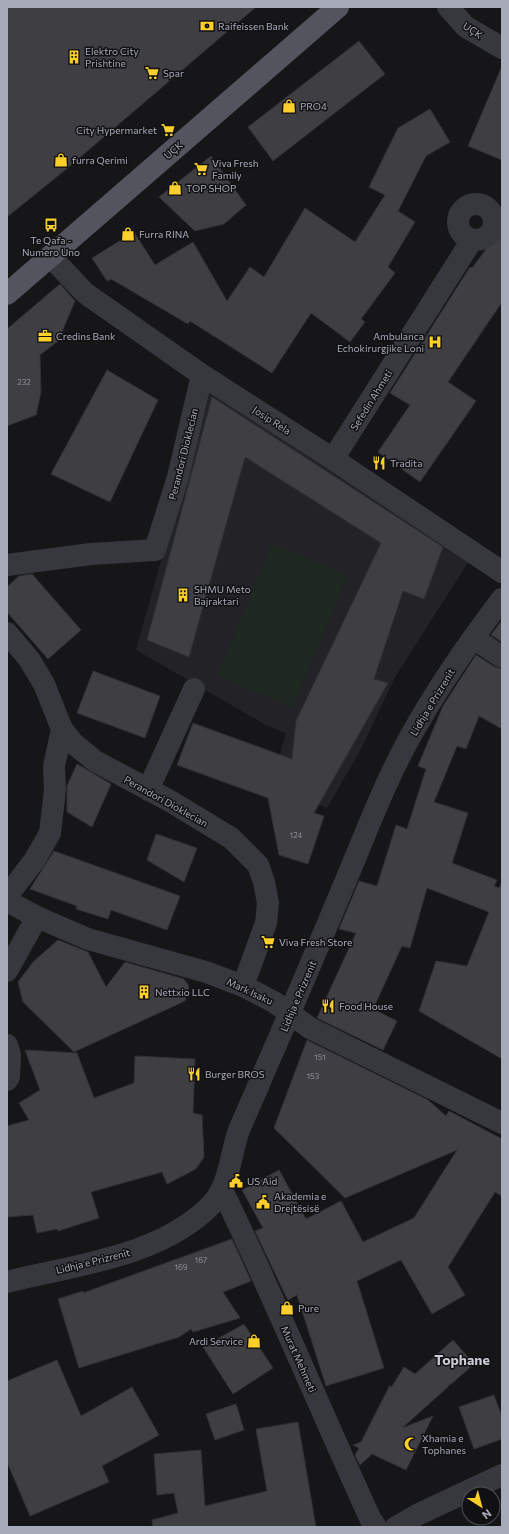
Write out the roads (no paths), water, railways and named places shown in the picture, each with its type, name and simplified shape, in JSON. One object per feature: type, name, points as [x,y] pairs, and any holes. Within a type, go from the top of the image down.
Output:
[{"type":"main road","name":"UÇK","points":[[7,294],[338,7]]},
{"type":"street","name":"UÇK","points":[[448,7],[466,27],[502,48]]},
{"type":"street","name":"Sefedin Ahmeti","points":[[333,459],[472,240]]},
{"type":"street","name":"Josip Rela","points":[[50,256],[85,293],[202,375],[333,459],[502,572]]},
{"type":"street","name":"Perandori Dioklecian","points":[[7,565],[90,554],[155,550],[178,477],[202,375]]},
{"type":"street","name":"Lidhja e Prizrenit","points":[[7,1282],[126,1254],[152,1244],[185,1226],[212,1204],[222,1190],[240,1129],[389,779],[413,731],[440,684],[502,599]]},
{"type":"street","name":"Perandori Dioklecian","points":[[7,634],[29,659],[44,684],[62,729],[73,743],[96,761],[170,801],[231,838],[258,865],[264,882],[268,903],[266,923],[243,986]]},
{"type":"street","points":[[473,638],[502,657]]},
{"type":"street","points":[[148,790],[194,689]]},
{"type":"street","points":[[7,896],[34,861],[50,833],[55,790],[54,766],[62,729]]},
{"type":"street","name":"Mark Isaku","points":[[7,901],[37,917],[88,939],[206,972],[243,986],[274,1002],[316,1031],[502,1122]]},
{"type":"street","points":[[7,971],[37,917]]},
{"type":"street","points":[[7,1045],[10,1055],[9,1077],[7,1080]]},
{"type":"street","name":"Murat Mehmeti","points":[[222,1190],[268,1288],[350,1475],[371,1520],[376,1527]]},
{"type":"street","points":[[396,1527],[419,1514],[502,1475]]},
{"type":"place","name":"Raifeissen Bank","points":[[207,26]]},
{"type":"place","name":"Elektro City Prishtine","points":[[74,57]]},
{"type":"place","name":"Spar","points":[[152,73]]},
{"type":"place","name":"PRO4","points":[[289,106]]},
{"type":"place","name":"City Hypermarket","points":[[168,130]]},
{"type":"place","name":"furra Qerimi","points":[[61,160]]},
{"type":"place","name":"Viva Fresh Family","points":[[201,169]]},
{"type":"place","name":"TOP SHOP","points":[[175,188]]},
{"type":"place","name":"Te Qafa - Numero Uno","points":[[51,225]]},
{"type":"place","name":"Furra RINA","points":[[128,234]]},
{"type":"place","name":"Credins Bank","points":[[45,336]]},
{"type":"place","name":"Ambulanca Echokirurgjike Loni","points":[[435,342]]},
{"type":"place","name":"Tradita","points":[[379,463]]},
{"type":"place","name":"SHMU Meto Bajraktari","points":[[183,595]]},
{"type":"place","name":"Viva Fresh Store","points":[[268,942]]},
{"type":"place","name":"Nettxio LLC","points":[[144,992]]},
{"type":"place","name":"Food House","points":[[328,1006]]},
{"type":"place","name":"Burger BROS","points":[[194,1074]]},
{"type":"place","name":"US Aid","points":[[236,1181]]},
{"type":"place","name":"Akademia e Drejtësisë","points":[[263,1202]]},
{"type":"place","name":"Pure","points":[[287,1308]]},
{"type":"place","name":"Ardi Service","points":[[254,1341]]},
{"type":"place","name":"Xhamia e Tophanes","points":[[411,1444]]},
{"type":"district","name":"Tophane","points":[[462,1360]]}]
